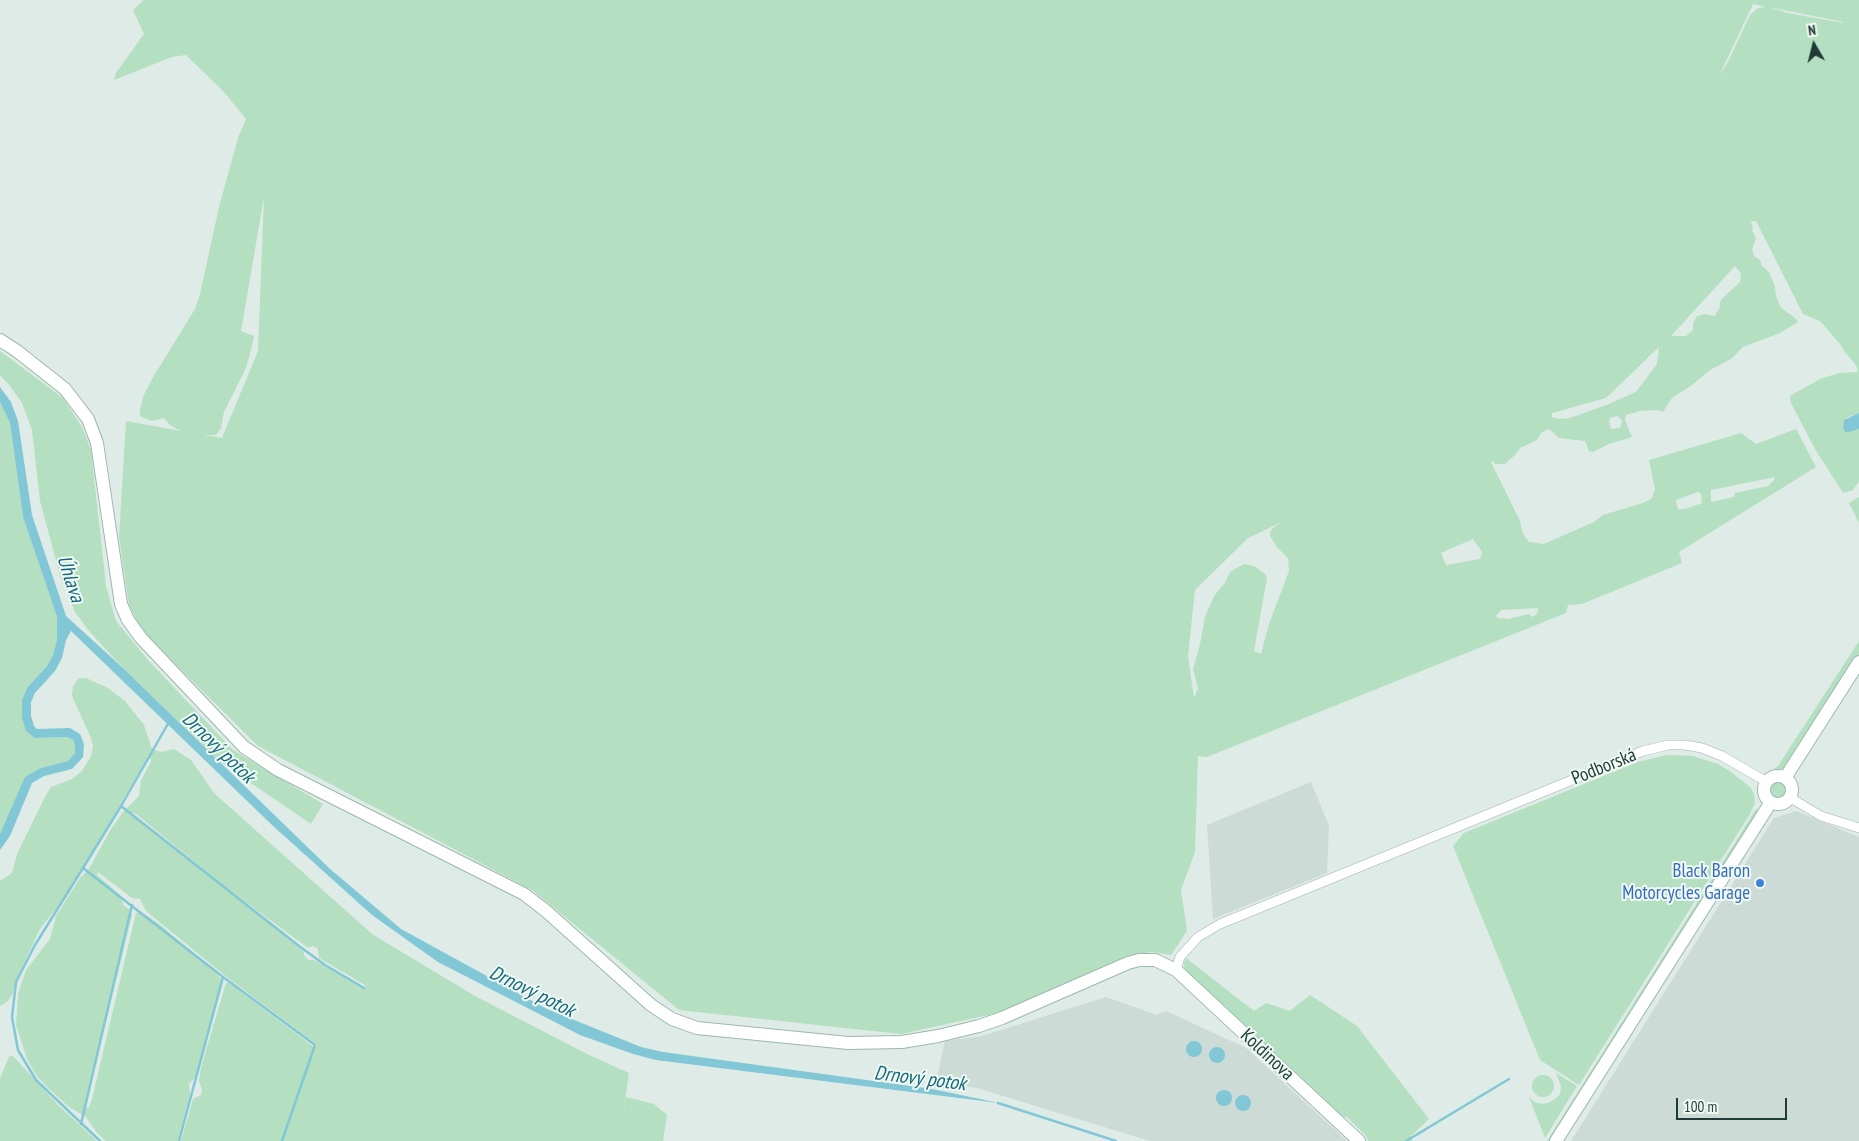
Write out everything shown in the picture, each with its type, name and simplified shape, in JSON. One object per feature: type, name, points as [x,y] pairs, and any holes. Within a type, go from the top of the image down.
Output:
[{"type":"main road","name":"Koldinova","points":[[0,340],[65,389],[88,418],[97,443],[121,604],[128,620],[141,638],[244,747],[286,774],[524,894],[546,911],[651,1004],[672,1019],[697,1028],[711,1030],[848,1043],[890,1043],[938,1036],[978,1026],[1002,1018],[1128,963],[1139,960],[1155,960],[1176,970],[1359,1141]]},
{"type":"main road","points":[[1785,778],[1859,662]]},
{"type":"main road","points":[[1776,777],[1785,778],[1791,786],[1790,797],[1780,804],[1771,802],[1764,794],[1767,782],[1776,777]]},
{"type":"main road","points":[[1556,1141],[1771,802]]},
{"type":"street","name":"Podborská","points":[[1176,970],[1180,957],[1198,937],[1220,924],[1643,750],[1668,745],[1702,748],[1722,756],[1767,782]]},
{"type":"street","points":[[1790,797],[1821,816],[1859,828]]},
{"type":"shaded area","points":[[1311,782],[1329,826],[1327,873],[1213,919],[1207,825]]},
{"type":"shaded area","points":[[1796,811],[1859,837],[1859,1141],[1571,1141],[1774,818]]},
{"type":"shaded area","points":[[1106,997],[1157,1015],[1166,1011],[1246,1048],[1347,1141],[1150,1141],[977,1088],[936,1082],[945,1041],[982,1036]]},
{"type":"green space","points":[[144,0],[1859,0],[1859,413],[1846,418],[1849,432],[1859,429],[1859,481],[1853,490],[1843,493],[1815,449],[1791,403],[1790,396],[1820,379],[1839,373],[1858,372],[1856,365],[1820,321],[1803,314],[1756,221],[1751,221],[1752,230],[1756,238],[1752,250],[1754,256],[1760,260],[1762,266],[1769,272],[1780,306],[1798,322],[1780,333],[1743,347],[1731,359],[1710,370],[1672,398],[1663,412],[1657,410],[1641,411],[1626,415],[1625,420],[1632,437],[1609,444],[1593,452],[1589,451],[1585,441],[1559,438],[1549,429],[1541,433],[1537,440],[1520,448],[1505,464],[1491,462],[1520,521],[1523,534],[1529,542],[1544,544],[1594,522],[1603,515],[1651,499],[1655,490],[1649,460],[1741,433],[1756,444],[1796,429],[1816,467],[1679,552],[1682,563],[1582,604],[1568,605],[1566,613],[1207,757],[1198,756],[1195,852],[1181,890],[1187,931],[1171,955],[1152,952],[1127,956],[998,1013],[901,1034],[679,1010],[532,890],[258,746],[142,631],[129,605],[119,537],[126,421],[181,431],[170,425],[164,418],[151,421],[140,416],[140,411],[143,397],[152,379],[195,309],[219,207],[238,138],[246,119],[223,91],[186,55],[172,57],[114,80],[116,73],[144,34],[133,10]],"holes":[[[1753,4],[1766,7],[1758,8],[1750,15],[1728,62],[1719,76]],[[1769,7],[1843,22],[1788,13]],[[264,197],[258,351],[222,438],[204,435],[216,435],[221,428],[224,412],[246,368],[254,336],[241,331]],[[1735,266],[1741,273],[1740,282],[1720,302],[1720,307],[1715,316],[1705,314],[1697,316],[1693,323],[1693,330],[1686,336],[1671,336]],[[1659,347],[1657,364],[1636,392],[1570,418],[1558,419],[1552,417],[1552,413],[1606,398]],[[1618,416],[1622,421],[1620,428],[1611,429],[1610,418]],[[1775,477],[1768,486],[1735,493],[1734,497],[1711,502],[1711,490]],[[1698,492],[1701,494],[1702,503],[1685,509],[1678,509],[1676,500]],[[1284,521],[1274,527],[1270,532],[1270,536],[1277,547],[1288,558],[1289,571],[1269,624],[1261,654],[1254,651],[1267,578],[1265,574],[1254,566],[1244,564],[1230,572],[1224,584],[1214,596],[1205,617],[1193,669],[1198,688],[1194,698],[1188,656],[1195,590],[1248,538]],[[1473,539],[1482,552],[1480,559],[1446,565],[1441,553]],[[1538,608],[1537,614],[1532,617],[1529,614],[1508,619],[1496,616],[1501,610]]]},
{"type":"green space","points":[[0,351],[63,398],[82,427],[91,450],[106,586],[116,621],[148,660],[233,750],[323,804],[311,824],[220,762],[123,668],[89,631],[75,612],[61,579],[40,501],[32,430],[22,403],[0,375]]},
{"type":"green space","points":[[0,402],[10,423],[23,517],[57,617],[57,640],[53,655],[47,666],[27,688],[22,700],[35,738],[67,737],[73,740],[75,753],[68,761],[41,768],[0,834]]},
{"type":"green space","points":[[1859,497],[1859,523],[1849,503]]},
{"type":"green space","points":[[1859,641],[1859,654],[1803,741],[1784,768],[1768,773],[1778,766]]},
{"type":"green space","points":[[79,678],[86,678],[108,688],[125,701],[144,725],[152,749],[161,752],[174,749],[191,760],[214,793],[372,934],[475,996],[587,1054],[629,1073],[622,1121],[626,1097],[654,1104],[667,1115],[663,1141],[181,1141],[193,1099],[201,1095],[202,1090],[199,1081],[201,1067],[226,983],[229,983],[314,1047],[317,1046],[228,978],[146,911],[140,899],[132,898],[98,872],[97,875],[120,895],[124,906],[131,910],[132,915],[85,1107],[89,1108],[92,1099],[136,913],[144,914],[158,923],[213,970],[223,981],[196,1076],[189,1084],[190,1095],[178,1141],[106,1141],[97,1133],[86,1117],[69,1107],[36,1075],[27,1059],[16,1025],[18,994],[26,970],[50,939],[56,916],[80,878],[89,869],[111,829],[123,812],[139,796],[141,780],[151,759],[148,759],[131,786],[65,897],[40,929],[17,978],[12,995],[8,1001],[0,1006],[0,881],[12,873],[17,854],[51,787],[72,779],[82,771],[91,756],[93,746],[91,738],[72,696],[73,686]],"holes":[[[133,813],[224,886],[308,948],[313,946],[318,949],[319,958],[365,985],[365,987],[362,988],[314,960],[308,960],[304,952],[287,936],[133,816]]]},
{"type":"green space","points":[[1666,755],[1693,756],[1718,764],[1750,787],[1754,794],[1755,803],[1750,814],[1579,1085],[1540,1060],[1453,846],[1464,833],[1638,762]]},
{"type":"green space","points":[[1777,781],[1783,784],[1786,790],[1783,796],[1777,799],[1771,796],[1768,790],[1771,784]]},
{"type":"green space","points":[[1756,809],[1758,809],[1755,816],[1551,1141],[1547,1141]]},
{"type":"green space","points":[[1186,958],[1254,1011],[1266,1003],[1290,1011],[1310,995],[1357,1026],[1429,1119],[1411,1136],[1413,1141],[1368,1141],[1366,1136],[1347,1117],[1337,1116],[1185,973],[1184,963]]},
{"type":"green space","points":[[10,1055],[14,1057],[57,1104],[97,1141],[0,1141],[0,1078]]},
{"type":"green space","points":[[1556,1073],[1577,1086],[1545,1138],[1529,1097],[1534,1102],[1542,1104],[1555,1099],[1560,1094],[1561,1086]]},
{"type":"green space","points":[[1543,1075],[1551,1078],[1554,1086],[1551,1094],[1543,1097],[1535,1094],[1532,1086],[1535,1078]]},
{"type":"water","points":[[0,387],[11,402],[18,421],[32,515],[66,616],[123,668],[329,868],[401,929],[547,1009],[641,1047],[663,1052],[932,1089],[999,1103],[656,1060],[580,1035],[438,962],[372,915],[272,825],[71,631],[66,640],[62,658],[55,671],[35,693],[31,702],[31,716],[37,729],[70,728],[80,734],[84,744],[83,757],[72,769],[44,776],[32,783],[10,836],[0,850],[0,834],[25,777],[41,768],[68,761],[75,753],[75,745],[73,740],[67,737],[35,738],[26,731],[22,718],[22,700],[27,688],[47,666],[53,655],[57,640],[57,617],[23,517],[10,423],[0,402]]},
{"type":"water","points":[[1859,413],[1859,429],[1845,432],[1843,427],[1844,420]]},
{"type":"water","points":[[1191,1041],[1197,1041],[1202,1046],[1200,1055],[1191,1057],[1186,1052],[1186,1046]]},
{"type":"water","points":[[1214,1047],[1220,1047],[1225,1052],[1223,1061],[1214,1063],[1209,1058],[1209,1052]]},
{"type":"water","points":[[1221,1090],[1227,1090],[1232,1095],[1230,1104],[1221,1106],[1216,1101],[1216,1095]]},
{"type":"water","points":[[1240,1095],[1246,1095],[1251,1100],[1249,1109],[1240,1111],[1235,1106],[1235,1100]]},
{"type":"waterway","points":[[169,722],[83,868],[223,977],[179,1141]]},
{"type":"waterway","points":[[121,806],[299,946],[325,965],[364,988]]},
{"type":"waterway","points":[[83,868],[35,945],[16,982],[12,1017],[18,1050],[36,1080],[100,1141]]},
{"type":"waterway","points":[[81,1124],[132,905]]},
{"type":"waterway","points":[[223,977],[315,1045],[282,1141]]},
{"type":"waterway","points":[[1406,1141],[1509,1079]]},
{"type":"waterway","name":"Drnový potok","points":[[998,1103],[1116,1141]]},
{"type":"place","name":"Black Baron Motorcycles Garage","points":[[1760,883]]},
{"type":"water label","name":"Úhlava","points":[[70,579]]}]
